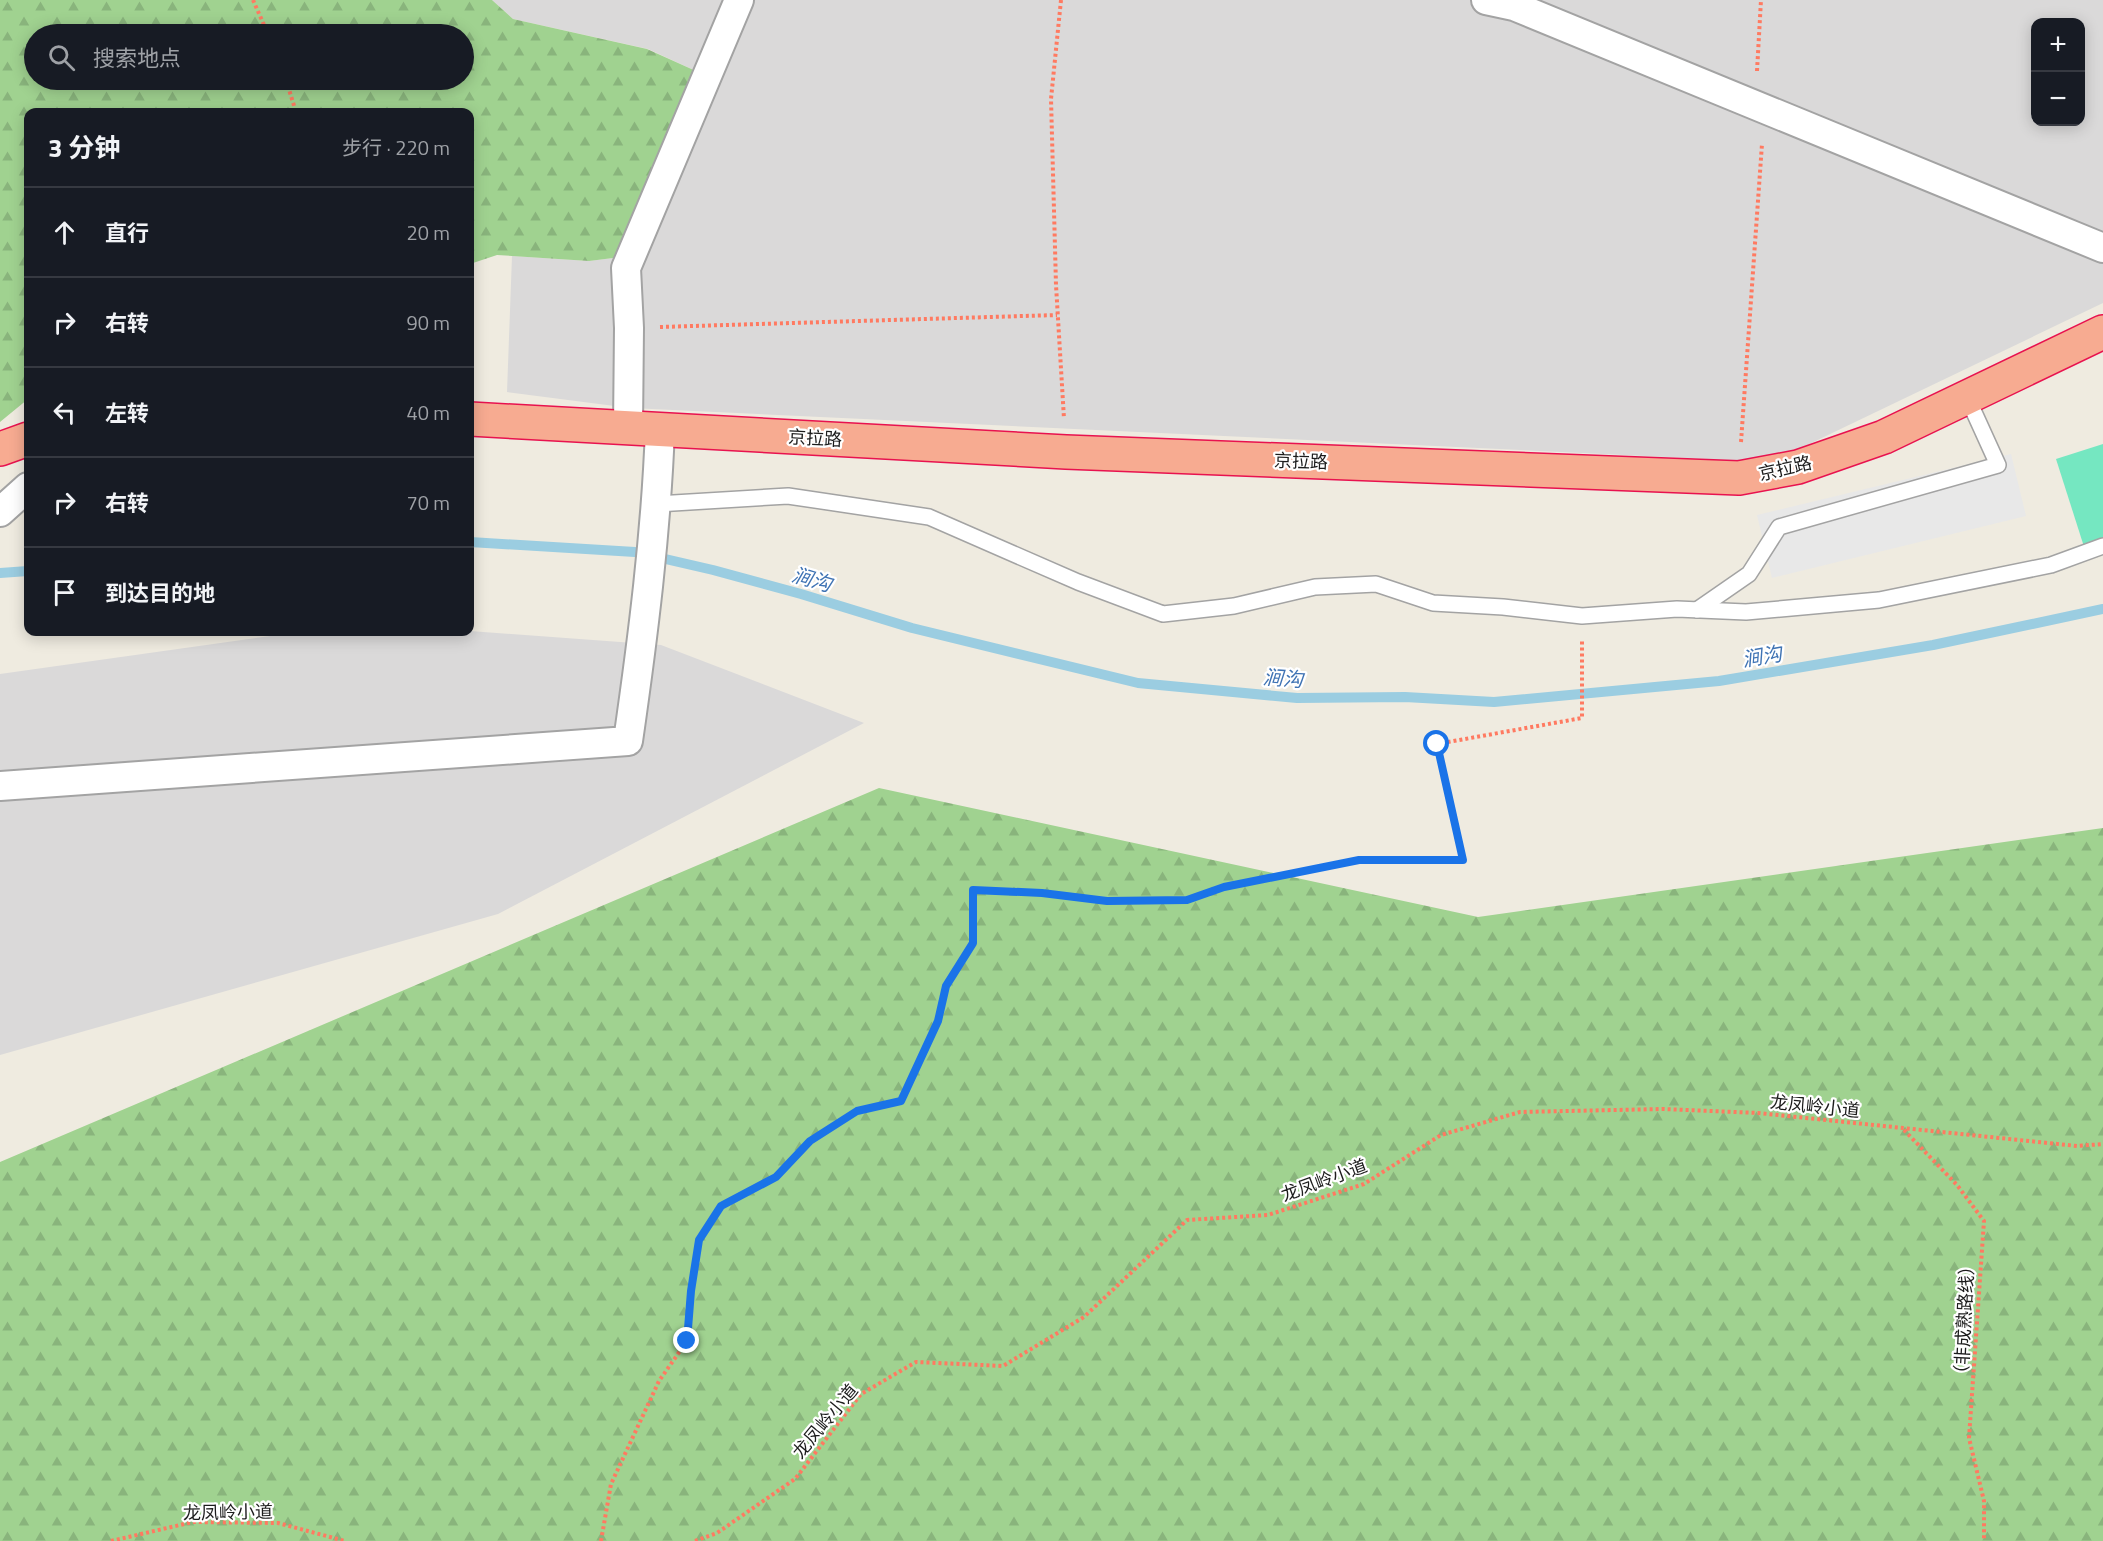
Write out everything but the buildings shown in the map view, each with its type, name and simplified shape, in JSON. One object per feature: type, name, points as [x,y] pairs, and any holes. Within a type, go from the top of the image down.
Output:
[{"type":"highway","name":"京拉路","points":[[474,419],[1066,453],[1738,478],[1798,467],[1884,437],[2103,333]]},
{"type":"highway","points":[[0,448],[24,440]]},
{"type":"street","points":[[628,427],[629,328],[626,268],[739,0]]},
{"type":"street","points":[[1486,0],[1546,9],[1755,105],[2103,248]]},
{"type":"street","points":[[0,786],[628,741],[647,609],[657,504],[660,429]]},
{"type":"street","points":[[0,512],[24,491]]},
{"type":"lane","points":[[1698,610],[1749,574],[1779,527],[1998,465],[1968,399]]},
{"type":"lane","points":[[657,504],[788,496],[929,517],[1078,582],[1163,614],[1234,606],[1315,587],[1376,584],[1433,603],[1503,607],[1582,616],[1677,609],[1746,612],[1879,600],[2051,565],[2103,546]]},
{"type":"path","points":[[253,0],[264,24]]},
{"type":"path","points":[[1061,0],[1051,99],[1057,315],[1066,453]]},
{"type":"path","points":[[1738,478],[1763,132],[1755,105],[1761,0]]},
{"type":"path","points":[[289,90],[295,108]]},
{"type":"path","points":[[629,328],[1057,315]]},
{"type":"path","points":[[601,1541],[610,1484],[659,1381],[687,1341],[691,1291],[699,1240],[721,1206],[776,1177],[810,1141],[857,1111],[901,1101],[938,1021],[946,986],[973,943],[973,890],[1042,893],[1107,901],[1187,900],[1224,887],[1359,860],[1463,860],[1437,744],[1582,718],[1582,616]]},
{"type":"path","name":"龙凤岭小道","points":[[695,1541],[717,1533],[795,1479],[861,1394],[916,1362],[1003,1366],[1084,1317],[1187,1220],[1268,1215],[1364,1184],[1441,1135],[1520,1112],[1664,1109],[1758,1113],[2077,1146],[2103,1144]]},
{"type":"path","name":"（非成熟路线）","points":[[1903,1129],[1957,1185],[1984,1221],[1970,1438],[1984,1501],[1984,1541]]},
{"type":"path","name":"龙凤岭小道","points":[[111,1541],[193,1522],[278,1523],[345,1541]]},
{"type":"shaded area","points":[[492,0],[2103,0],[2103,303],[1772,462],[630,408],[507,392],[512,256],[589,261],[613,258],[641,236],[698,72],[648,49],[513,19]]},
{"type":"shaded area","points":[[2011,454],[2026,516],[1772,578],[1757,515]]},
{"type":"shaded area","points":[[474,631],[661,645],[864,723],[498,914],[0,1055],[0,674],[271,636],[474,636]]},
{"type":"green space","points":[[0,0],[492,0],[513,19],[647,49],[698,72],[641,236],[613,258],[589,261],[497,255],[474,263],[474,108],[24,108],[24,402],[0,422]]},
{"type":"green space","points":[[2103,444],[2103,547],[2086,553],[2056,459]]},
{"type":"green space","points":[[879,788],[1478,917],[2103,828],[2103,1541],[0,1541],[0,1162]]},
{"type":"waterway","name":"涧沟","points":[[474,542],[635,552],[801,594],[912,628],[1138,683],[1297,698],[1405,697],[1494,702],[1719,681],[1933,645],[2103,609]]},
{"type":"waterway","name":"涧沟","points":[[0,573],[24,571]]},
{"type":"route","points":[[687,1341],[691,1291],[699,1240],[721,1206],[776,1177],[810,1141],[857,1111],[901,1101],[938,1021],[946,986],[973,943],[973,890],[1042,893],[1107,901],[1187,900],[1224,887],[1359,860],[1463,860],[1437,744]]}]
